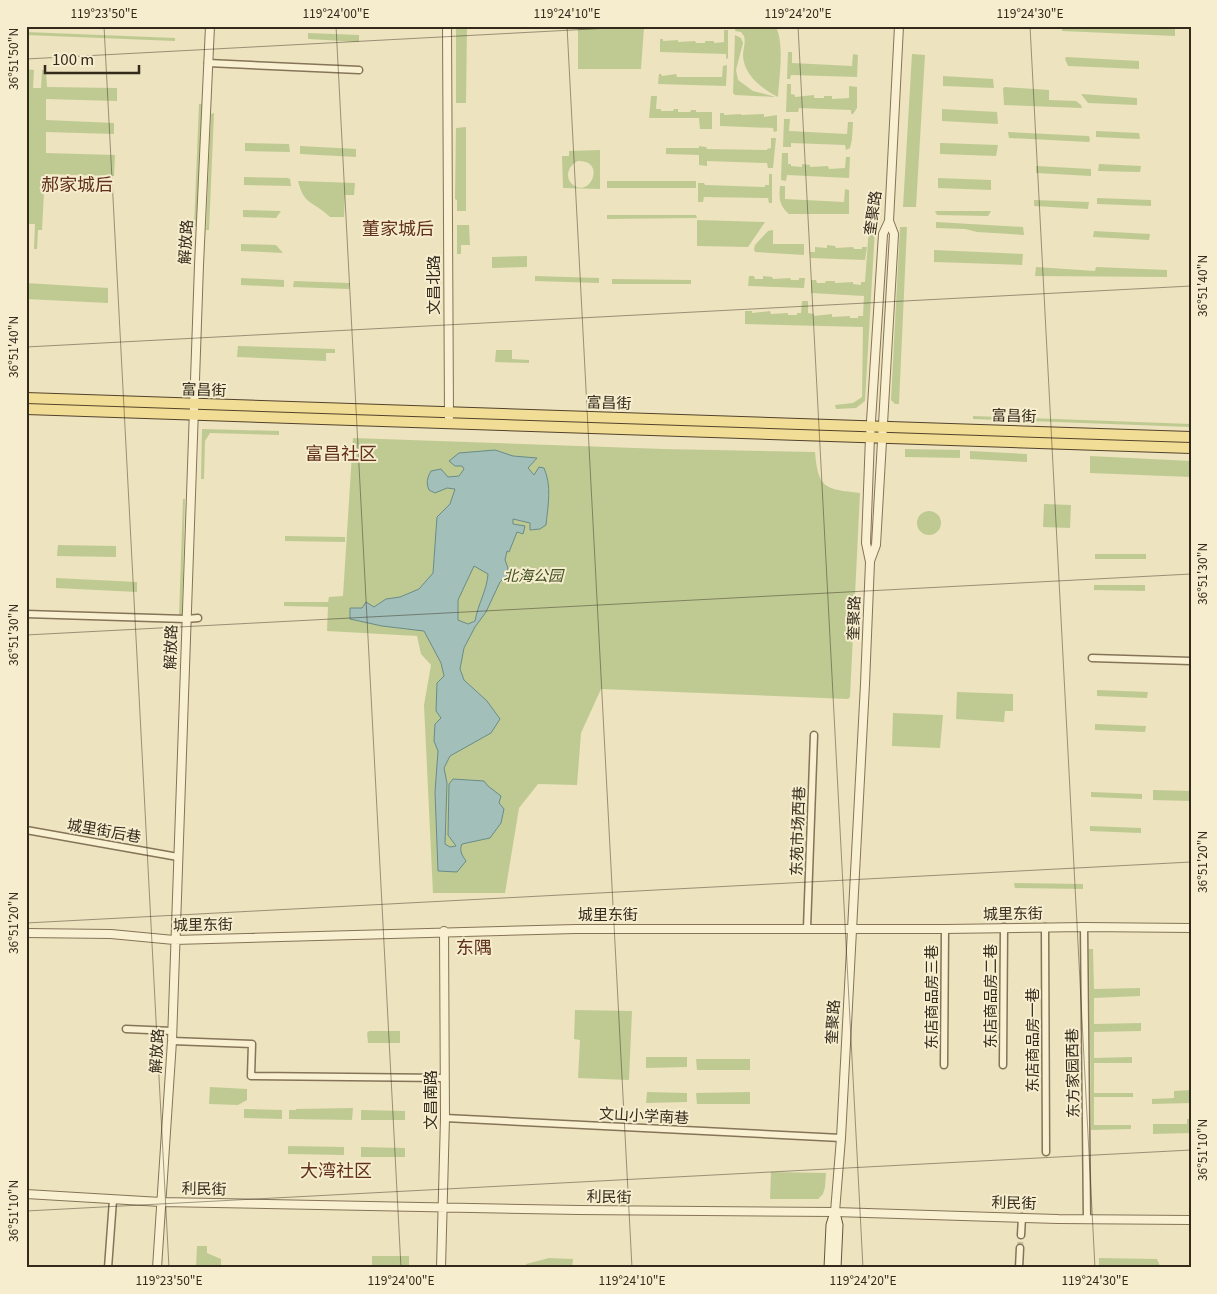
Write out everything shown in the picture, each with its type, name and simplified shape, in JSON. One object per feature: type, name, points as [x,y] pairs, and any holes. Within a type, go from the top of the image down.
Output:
[{"type":"main road","name":"富昌街","points":[[26,398],[1191,437]]},
{"type":"main road","name":"富昌街","points":[[26,410],[1191,448]]},
{"type":"main road","name":"奎聚路","points":[[829,1268],[831,1225],[835,1212]]},
{"type":"main road","name":"奎聚路","points":[[835,1212],[838,1225],[836,1268]]},
{"type":"street","name":"解放路","points":[[157,1268],[172,1042],[174,940],[199,265],[210,26]]},
{"type":"street","name":"文昌北路","points":[[446,26],[449,424]]},
{"type":"street","name":"奎聚路","points":[[835,1212],[841,1138],[870,562],[866,544],[870,437],[883,234],[889,221],[899,26]]},
{"type":"street","points":[[208,63],[359,70]]},
{"type":"street","points":[[870,562],[876,545],[884,427],[894,234],[889,221]]},
{"type":"street","points":[[26,614],[198,618]]},
{"type":"street","points":[[1092,658],[1191,661]]},
{"type":"street","name":"东苑市场西巷","points":[[807,928],[814,735]]},
{"type":"street","name":"城里街后巷","points":[[26,830],[178,857]]},
{"type":"street","name":"城里东街","points":[[26,933],[111,934],[174,940],[444,932],[807,928],[945,929],[1084,926],[1191,928]]},
{"type":"street","name":"东方家园西巷","points":[[1084,926],[1087,1219]]},
{"type":"street","name":"东店商品房二巷","points":[[1004,927],[1004,1065]]},
{"type":"street","name":"东店商品房一巷","points":[[1045,927],[1046,1152]]},
{"type":"street","name":"东店商品房三巷","points":[[944,1065],[945,929]]},
{"type":"street","name":"文昌南路","points":[[441,1268],[445,1118],[444,932]]},
{"type":"street","points":[[126,1030],[172,1031]]},
{"type":"street","points":[[172,1042],[252,1044],[251,1076],[444,1078]]},
{"type":"street","name":"文山小学南巷","points":[[445,1118],[841,1138]]},
{"type":"street","name":"利民街","points":[[26,1194],[161,1202],[579,1210],[835,1212],[1191,1220]]},
{"type":"street","points":[[108,1268],[113,1200]]},
{"type":"street","points":[[1021,1235],[1022,1217]]},
{"type":"street","points":[[1019,1268],[1020,1248]]},
{"type":"green space","points":[[456,26],[467,26],[466,103],[456,103]]},
{"type":"green space","points":[[736,26],[775,26],[781,50],[778,97],[760,86],[750,75],[744,63],[744,36],[741,32],[735,31]]},
{"type":"green space","points":[[1063,26],[1175,27],[1175,36],[1062,31]]},
{"type":"green space","points":[[578,27],[644,27],[641,69],[578,69]]},
{"type":"green space","points":[[724,30],[728,30],[728,58],[726,59],[726,54],[660,52],[660,39],[663,39],[663,41],[678,40],[678,42],[695,41],[696,43],[705,43],[705,41],[714,41],[714,43],[724,42]]},
{"type":"green space","points":[[26,32],[175,38],[175,41],[26,35]]},
{"type":"green space","points":[[308,33],[359,35],[359,42],[308,39]]},
{"type":"green space","points":[[735,35],[741,38],[743,43],[736,70],[738,80],[753,91],[776,97],[735,95],[733,93]]},
{"type":"green space","points":[[788,52],[792,52],[792,63],[852,66],[853,54],[858,55],[857,77],[791,75],[790,79],[787,79]]},
{"type":"green space","points":[[912,54],[925,55],[916,207],[903,207]]},
{"type":"green space","points":[[1066,57],[1139,61],[1139,69],[1068,66]]},
{"type":"green space","points":[[727,65],[726,86],[658,84],[659,74],[662,76],[676,74],[677,77],[722,77],[723,66]]},
{"type":"green space","points":[[26,69],[34,70],[33,88],[41,88],[42,70],[46,70],[47,87],[117,88],[117,101],[46,99],[46,120],[114,123],[114,134],[46,132],[46,153],[115,155],[114,176],[45,174],[42,230],[38,230],[37,249],[34,249],[35,224],[27,224],[26,227]]},
{"type":"green space","points":[[943,76],[993,79],[994,88],[943,86]]},
{"type":"green space","points":[[787,84],[791,84],[791,94],[795,95],[795,97],[814,95],[814,98],[832,96],[832,99],[849,98],[849,86],[857,87],[857,108],[853,114],[851,114],[851,110],[799,108],[798,112],[786,112]]},
{"type":"green space","points":[[1003,88],[1049,90],[1049,100],[1076,101],[1082,108],[1004,105]]},
{"type":"green space","points":[[1081,94],[1137,98],[1137,105],[1088,103]]},
{"type":"green space","points":[[651,96],[657,96],[656,109],[661,109],[661,111],[678,109],[678,112],[696,110],[696,112],[712,112],[712,129],[700,129],[699,118],[649,118]]},
{"type":"green space","points":[[199,104],[202,104],[196,227],[194,227]]},
{"type":"green space","points":[[942,109],[997,112],[998,124],[942,121]]},
{"type":"green space","points":[[214,113],[209,230],[206,230],[211,114]]},
{"type":"green space","points":[[720,113],[724,113],[724,115],[764,114],[764,117],[777,115],[777,131],[774,132],[773,128],[720,126]]},
{"type":"green space","points":[[784,119],[790,119],[789,131],[847,134],[848,122],[853,122],[850,148],[846,150],[845,145],[791,143],[791,147],[783,147]]},
{"type":"green space","points":[[466,127],[466,211],[457,211],[457,200],[455,199],[456,128]]},
{"type":"green space","points":[[1096,131],[1139,133],[1140,139],[1096,137]]},
{"type":"green space","points":[[1008,132],[1089,136],[1090,140],[1089,142],[1009,138]]},
{"type":"green space","points":[[771,138],[776,138],[773,168],[768,168],[767,163],[707,161],[707,166],[699,165],[699,155],[666,154],[666,148],[699,148],[699,146],[706,147],[707,149],[767,150],[771,148]]},
{"type":"green space","points":[[245,143],[289,144],[290,152],[245,151]]},
{"type":"green space","points":[[940,143],[998,145],[996,156],[940,154]]},
{"type":"green space","points":[[300,146],[356,149],[356,157],[300,154]]},
{"type":"green space","points":[[600,150],[600,189],[563,188],[562,156],[569,156],[569,151]],"holes":[[[578,161],[587,162],[592,166],[593,178],[585,187],[579,188],[572,184],[568,174],[572,165]]]},
{"type":"green space","points":[[782,153],[788,153],[788,164],[791,164],[791,166],[802,167],[802,164],[810,165],[810,167],[828,166],[829,169],[845,168],[846,157],[850,157],[849,178],[787,175],[786,181],[781,180]]},
{"type":"green space","points":[[1099,164],[1141,166],[1140,172],[1098,171]]},
{"type":"green space","points":[[1036,166],[1091,169],[1091,176],[1036,173]]},
{"type":"green space","points":[[769,174],[772,174],[772,203],[769,203],[768,198],[704,197],[703,202],[698,202],[698,183],[704,183],[705,185],[765,187],[765,185],[769,185]]},
{"type":"green space","points":[[244,177],[288,178],[290,179],[291,186],[244,185]]},
{"type":"green space","points":[[938,178],[991,180],[991,190],[938,188]]},
{"type":"green space","points":[[298,181],[355,183],[354,195],[345,195],[344,217],[330,217],[310,202],[303,195]]},
{"type":"green space","points":[[607,181],[696,181],[696,188],[607,188]]},
{"type":"green space","points":[[780,186],[785,186],[785,199],[844,202],[845,189],[849,190],[849,214],[789,214],[783,208],[780,201]]},
{"type":"green space","points":[[1097,198],[1151,200],[1151,206],[1097,204]]},
{"type":"green space","points":[[1034,200],[1089,202],[1088,209],[1034,206]]},
{"type":"green space","points":[[243,210],[281,211],[276,218],[243,217]]},
{"type":"green space","points":[[935,211],[991,211],[988,216],[937,215]]},
{"type":"green space","points":[[607,215],[696,215],[697,218],[607,219]]},
{"type":"green space","points":[[697,220],[765,222],[748,247],[697,246]]},
{"type":"green space","points":[[936,222],[1023,227],[1024,235],[936,228]]},
{"type":"green space","points":[[457,225],[469,225],[470,245],[461,245],[461,254],[457,254]]},
{"type":"green space","points":[[869,227],[875,228],[865,401],[856,408],[836,409],[835,405],[853,403],[862,397],[863,327],[745,324],[745,311],[752,311],[752,313],[770,311],[771,314],[788,313],[788,315],[797,315],[797,313],[801,313],[802,301],[808,301],[808,313],[814,314],[814,316],[832,314],[832,317],[850,316],[850,318],[858,318],[858,316],[863,316],[864,296],[811,293],[811,280],[816,280],[817,283],[835,281],[835,283],[853,282],[853,284],[861,285],[861,282],[865,282]]},
{"type":"green space","points":[[900,227],[907,227],[899,404],[895,404],[891,400]]},
{"type":"green space","points":[[773,230],[773,244],[804,244],[804,255],[755,252],[755,245],[768,231]]},
{"type":"green space","points":[[1094,231],[1150,234],[1149,240],[1093,237]]},
{"type":"green space","points":[[241,244],[276,245],[283,253],[241,251]]},
{"type":"green space","points":[[827,245],[835,246],[836,248],[853,247],[854,249],[867,247],[865,260],[811,258],[810,252],[815,252],[815,247],[827,248]]},
{"type":"green space","points":[[934,250],[1023,254],[1022,265],[934,262]]},
{"type":"green space","points":[[527,256],[527,267],[492,268],[492,257]]},
{"type":"green space","points":[[1036,267],[1095,271],[1096,267],[1167,270],[1167,277],[1035,276]]},
{"type":"green space","points":[[535,276],[599,278],[599,283],[535,281]]},
{"type":"green space","points":[[749,276],[754,276],[755,279],[763,279],[763,276],[772,277],[773,279],[790,278],[791,280],[805,278],[804,288],[748,286]]},
{"type":"green space","points":[[241,278],[284,280],[284,287],[241,285]]},
{"type":"green space","points":[[612,279],[691,280],[691,284],[612,284]]},
{"type":"green space","points":[[294,281],[350,283],[349,289],[293,287]]},
{"type":"green space","points":[[26,283],[108,288],[108,303],[26,299]]},
{"type":"green space","points":[[238,346],[335,349],[335,353],[326,353],[326,361],[237,357]]},
{"type":"green space","points":[[496,350],[512,350],[512,359],[529,360],[529,363],[495,362]]},
{"type":"green space","points":[[973,416],[1191,424],[1191,427],[973,419]]},
{"type":"green space","points":[[202,429],[279,431],[279,435],[210,433],[205,441],[204,479],[201,479]]},
{"type":"green space","name":"北海公园","points":[[353,438],[664,449],[815,452],[818,473],[826,485],[839,490],[860,493],[850,697],[848,699],[601,689],[581,733],[577,785],[538,784],[519,808],[505,893],[433,893],[424,705],[431,665],[421,654],[417,636],[327,631],[328,607],[284,606],[284,602],[328,602],[329,597],[343,596]]},
{"type":"green space","points":[[905,449],[960,450],[960,458],[905,457]]},
{"type":"green space","points":[[970,451],[1027,454],[1027,462],[970,459]]},
{"type":"green space","points":[[1090,456],[1191,461],[1191,477],[1090,473]]},
{"type":"green space","points":[[183,499],[185,499],[182,615],[179,616]]},
{"type":"green space","points":[[1044,504],[1071,505],[1070,528],[1043,527]]},
{"type":"green space","points":[[929,511],[937,515],[941,523],[937,531],[929,535],[921,531],[917,523],[921,515]]},
{"type":"green space","points":[[285,536],[345,537],[345,542],[285,541]]},
{"type":"green space","points":[[58,545],[116,546],[116,557],[57,556]]},
{"type":"green space","points":[[1095,554],[1146,554],[1146,559],[1095,559]]},
{"type":"green space","points":[[56,578],[137,582],[137,592],[56,588]]},
{"type":"green space","points":[[1094,585],[1145,585],[1145,591],[1094,590]]},
{"type":"green space","points":[[1097,690],[1148,692],[1147,698],[1097,696]]},
{"type":"green space","points":[[957,692],[1013,694],[1013,711],[1005,711],[1004,722],[956,719]]},
{"type":"green space","points":[[893,713],[943,715],[940,748],[892,746]]},
{"type":"green space","points":[[1095,724],[1146,726],[1145,732],[1095,730]]},
{"type":"green space","points":[[1153,790],[1191,791],[1191,801],[1153,800]]},
{"type":"green space","points":[[1091,792],[1142,794],[1142,799],[1091,797]]},
{"type":"green space","points":[[1090,826],[1141,828],[1141,833],[1090,831]]},
{"type":"green space","points":[[1014,883],[1083,884],[1083,889],[1015,888]]},
{"type":"green space","points":[[1089,949],[1093,949],[1094,989],[1140,988],[1140,996],[1094,998],[1094,1024],[1141,1023],[1141,1031],[1094,1032],[1094,1058],[1132,1057],[1132,1063],[1094,1063],[1094,1093],[1133,1093],[1133,1097],[1094,1097],[1094,1125],[1131,1125],[1131,1129],[1091,1130]]},
{"type":"green space","points":[[575,1010],[632,1011],[629,1080],[578,1078],[580,1040],[574,1039]]},
{"type":"green space","points":[[369,1031],[400,1031],[400,1043],[368,1043],[367,1033]]},
{"type":"green space","points":[[646,1057],[687,1057],[687,1067],[646,1068]]},
{"type":"green space","points":[[696,1059],[750,1059],[750,1070],[697,1070]]},
{"type":"green space","points":[[210,1087],[247,1089],[247,1100],[238,1105],[209,1104]]},
{"type":"green space","points":[[1191,1090],[1191,1103],[1152,1104],[1152,1099],[1174,1098],[1174,1091]]},
{"type":"green space","points":[[647,1092],[687,1093],[687,1102],[646,1103]]},
{"type":"green space","points":[[750,1092],[750,1104],[697,1104],[696,1093]]},
{"type":"green space","points":[[353,1108],[352,1120],[289,1119],[289,1110]]},
{"type":"green space","points":[[244,1109],[282,1110],[282,1119],[244,1118]]},
{"type":"green space","points":[[361,1110],[405,1111],[405,1120],[361,1120]]},
{"type":"green space","points":[[1187,1119],[1191,1119],[1191,1133],[1153,1134],[1153,1124],[1187,1124]]},
{"type":"green space","points":[[288,1146],[344,1147],[344,1155],[288,1154]]},
{"type":"green space","points":[[361,1147],[405,1148],[405,1157],[361,1157]]},
{"type":"green space","points":[[771,1172],[826,1173],[823,1194],[818,1199],[770,1199]]},
{"type":"green space","points":[[197,1246],[207,1246],[207,1253],[221,1259],[221,1268],[196,1268]]},
{"type":"green space","points":[[372,1256],[409,1256],[409,1268],[372,1268]]},
{"type":"green space","points":[[549,1258],[573,1259],[572,1268],[527,1268],[526,1264]]},
{"type":"green space","points":[[1099,1258],[1157,1259],[1160,1266],[1099,1266]]},
{"type":"water","name":"北海公园","points":[[495,450],[513,456],[537,458],[528,468],[534,475],[539,467],[544,468],[549,496],[546,525],[540,529],[530,530],[530,523],[513,519],[513,524],[525,526],[523,534],[517,532],[509,552],[507,551],[505,560],[508,568],[507,575],[500,582],[486,612],[475,627],[464,648],[460,669],[464,680],[487,701],[500,719],[491,733],[450,756],[444,768],[447,783],[445,844],[450,847],[456,846],[448,835],[449,784],[453,779],[484,781],[501,796],[499,803],[504,809],[501,823],[490,838],[462,844],[461,851],[466,861],[457,872],[438,871],[435,792],[438,751],[434,741],[435,724],[441,718],[436,711],[437,683],[444,676],[441,663],[424,631],[382,626],[350,619],[350,608],[362,608],[366,602],[374,607],[386,599],[400,597],[419,589],[433,573],[437,517],[450,504],[455,489],[447,488],[435,493],[429,490],[427,485],[428,478],[431,471],[441,469],[448,477],[459,476],[464,469],[462,466],[455,466],[449,461],[459,453]],"holes":[[[474,566],[488,574],[475,621],[468,624],[458,620],[458,600]]]},
{"type":"tunnel","points":[[1020,1248],[1021,1235]]},
{"type":"district","name":"郝家城后","points":[[77,185]]},
{"type":"district","name":"董家城后","points":[[398,229]]},
{"type":"district","name":"富昌社区","points":[[341,454]]},
{"type":"district","name":"东隅","points":[[474,948]]},
{"type":"district","name":"大湾社区","points":[[336,1171]]}]
